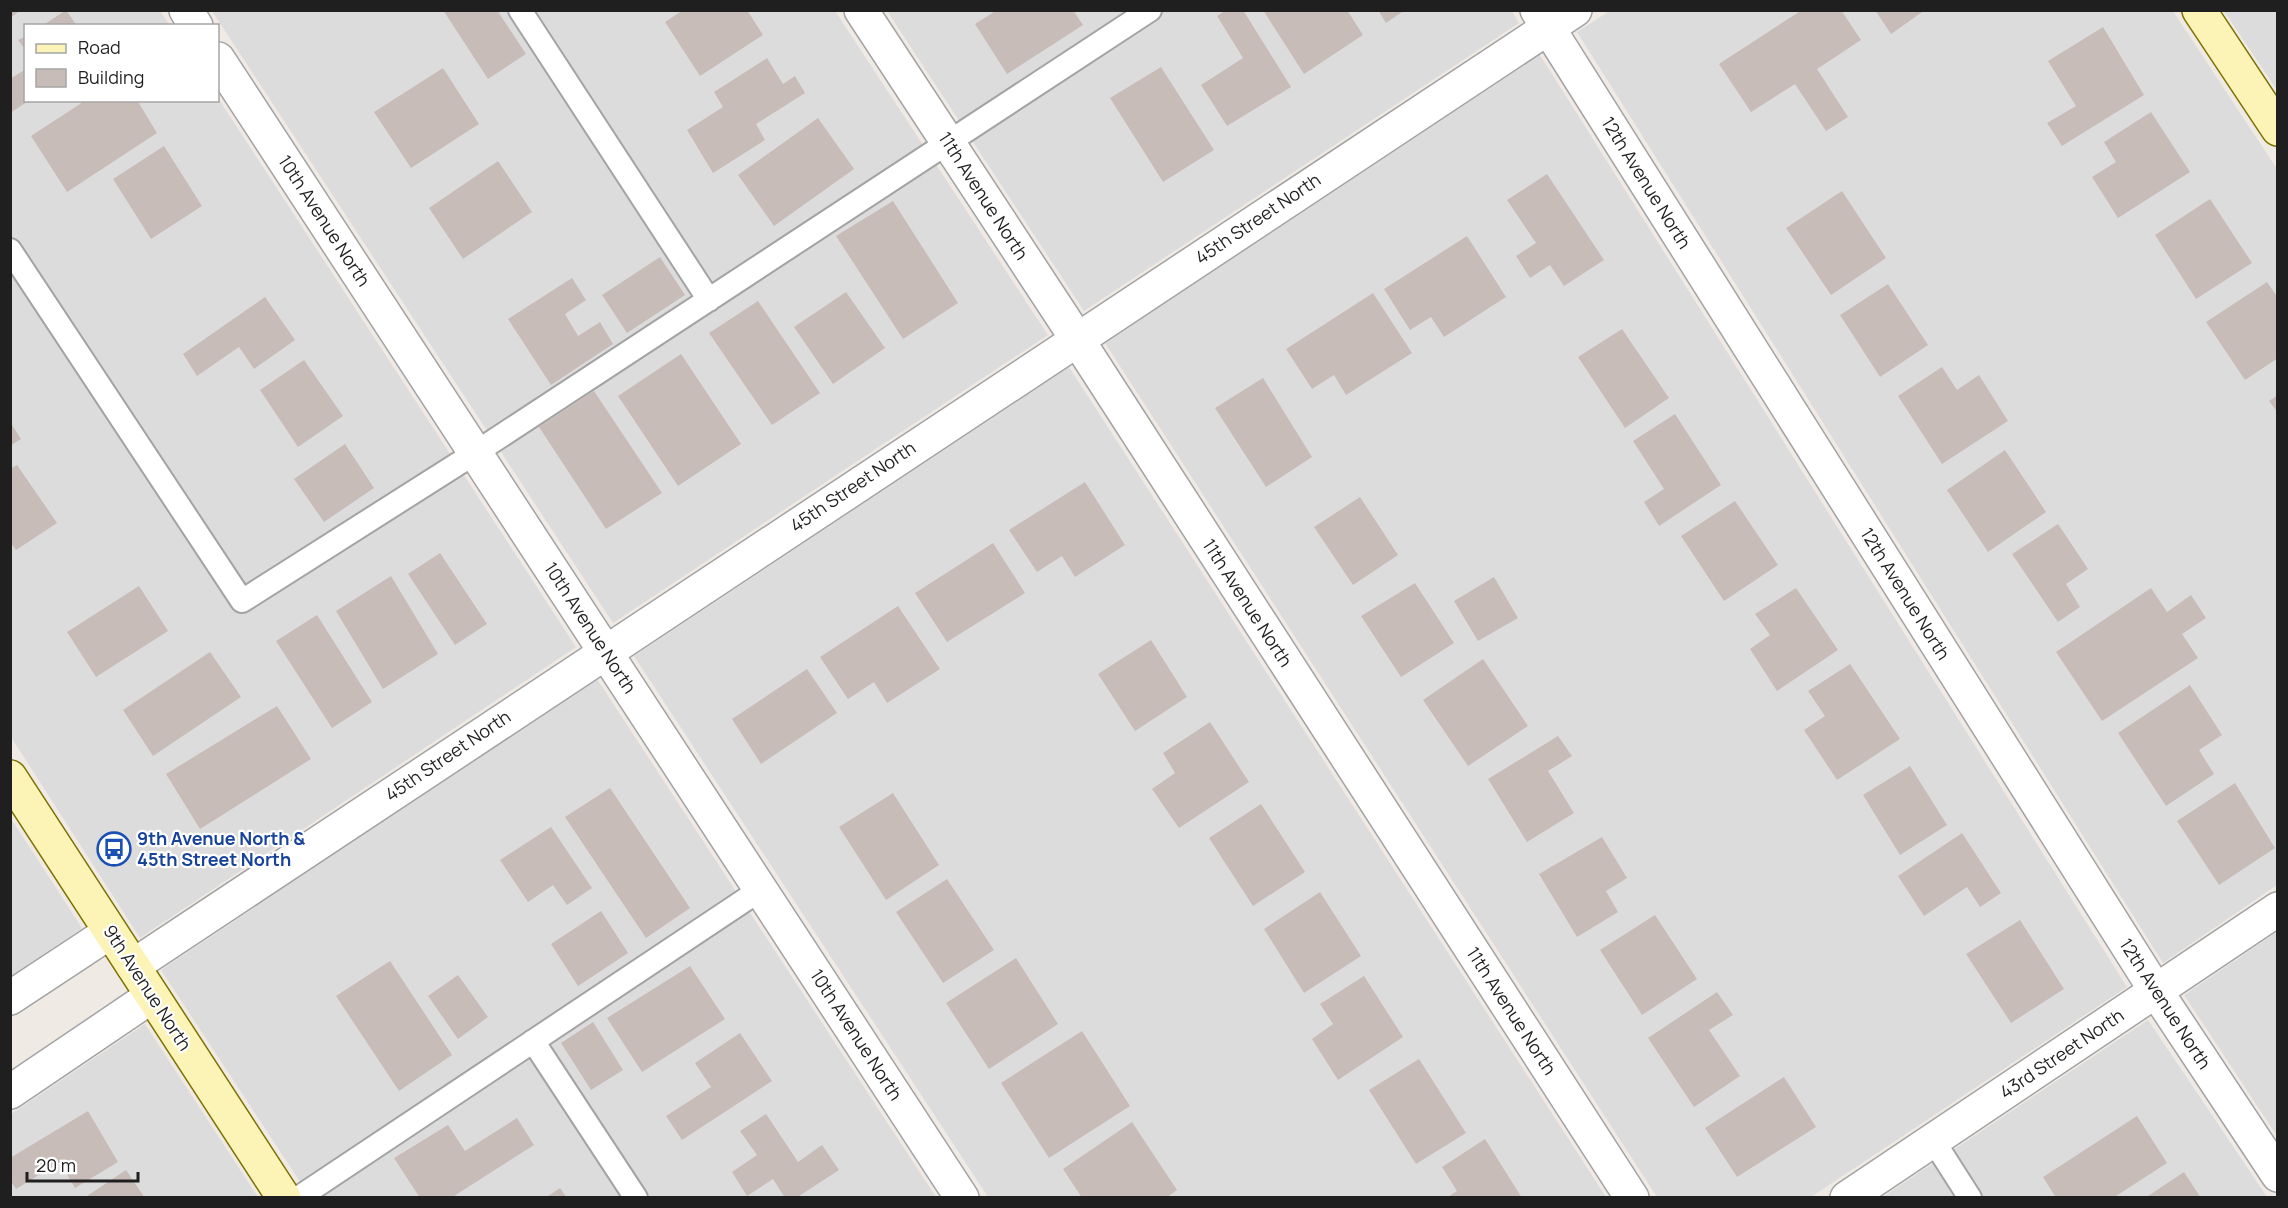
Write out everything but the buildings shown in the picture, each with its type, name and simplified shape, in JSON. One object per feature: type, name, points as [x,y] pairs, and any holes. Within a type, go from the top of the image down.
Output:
[{"type":"street","points":[[186,10],[195,24]]},
{"type":"street","name":"11th Avenue North","points":[[861,10],[1077,339],[1632,1197]]},
{"type":"street","points":[[2199,10],[2277,129]]},
{"type":"street","name":"45th Street North","points":[[133,966],[1077,339],[1553,16]]},
{"type":"street","name":"12th Avenue North","points":[[1553,16],[2156,991],[2277,1175]]},
{"type":"street","name":"10th Avenue North","points":[[219,61],[962,1197]]},
{"type":"street","name":"9th Avenue North","points":[[10,777],[284,1197]]},
{"type":"street","name":"43rd Street North","points":[[1846,1197],[2277,909]]},
{"type":"street","points":[[10,998],[110,932]]},
{"type":"street","points":[[10,1092],[152,996]]},
{"type":"lane","points":[[520,10],[709,300]]},
{"type":"lane","points":[[10,250],[242,601],[475,453],[1150,10]]},
{"type":"lane","points":[[298,1197],[760,890]]},
{"type":"lane","points":[[533,1041],[636,1197]]},
{"type":"lane","points":[[1933,1140],[1970,1197]]},
{"type":"shaded area","points":[[1511,10],[1519,23],[1084,311],[887,11]]},
{"type":"shaded area","points":[[1611,10],[2173,11],[2277,169],[2277,885],[2163,963],[1577,32]]},
{"type":"shaded area","points":[[11,11],[160,11],[169,24],[24,24],[24,102],[219,102],[219,100],[576,647],[140,938],[11,737]]},
{"type":"shaded area","points":[[212,11],[835,11],[1048,335],[613,623]]},
{"type":"shaded area","points":[[2224,11],[2277,11],[2277,90]]},
{"type":"shaded area","points":[[1540,55],[2127,987],[1811,1197],[1657,1197],[1105,343]]},
{"type":"shaded area","points":[[1069,367],[1606,1197],[988,1197],[634,656]]},
{"type":"shaded area","points":[[597,679],[936,1197],[310,1197],[161,970]]},
{"type":"shaded area","points":[[10,817],[82,928],[11,976],[10,975]]},
{"type":"shaded area","points":[[2277,932],[2277,1136],[2184,995]]},
{"type":"shaded area","points":[[2148,1020],[2267,1197],[1881,1198]]},
{"type":"shaded area","points":[[145,1024],[258,1197],[11,1198],[11,1114]]},
{"type":"place","name":"9th Avenue North & 45th Street North","points":[[114,849]]}]
